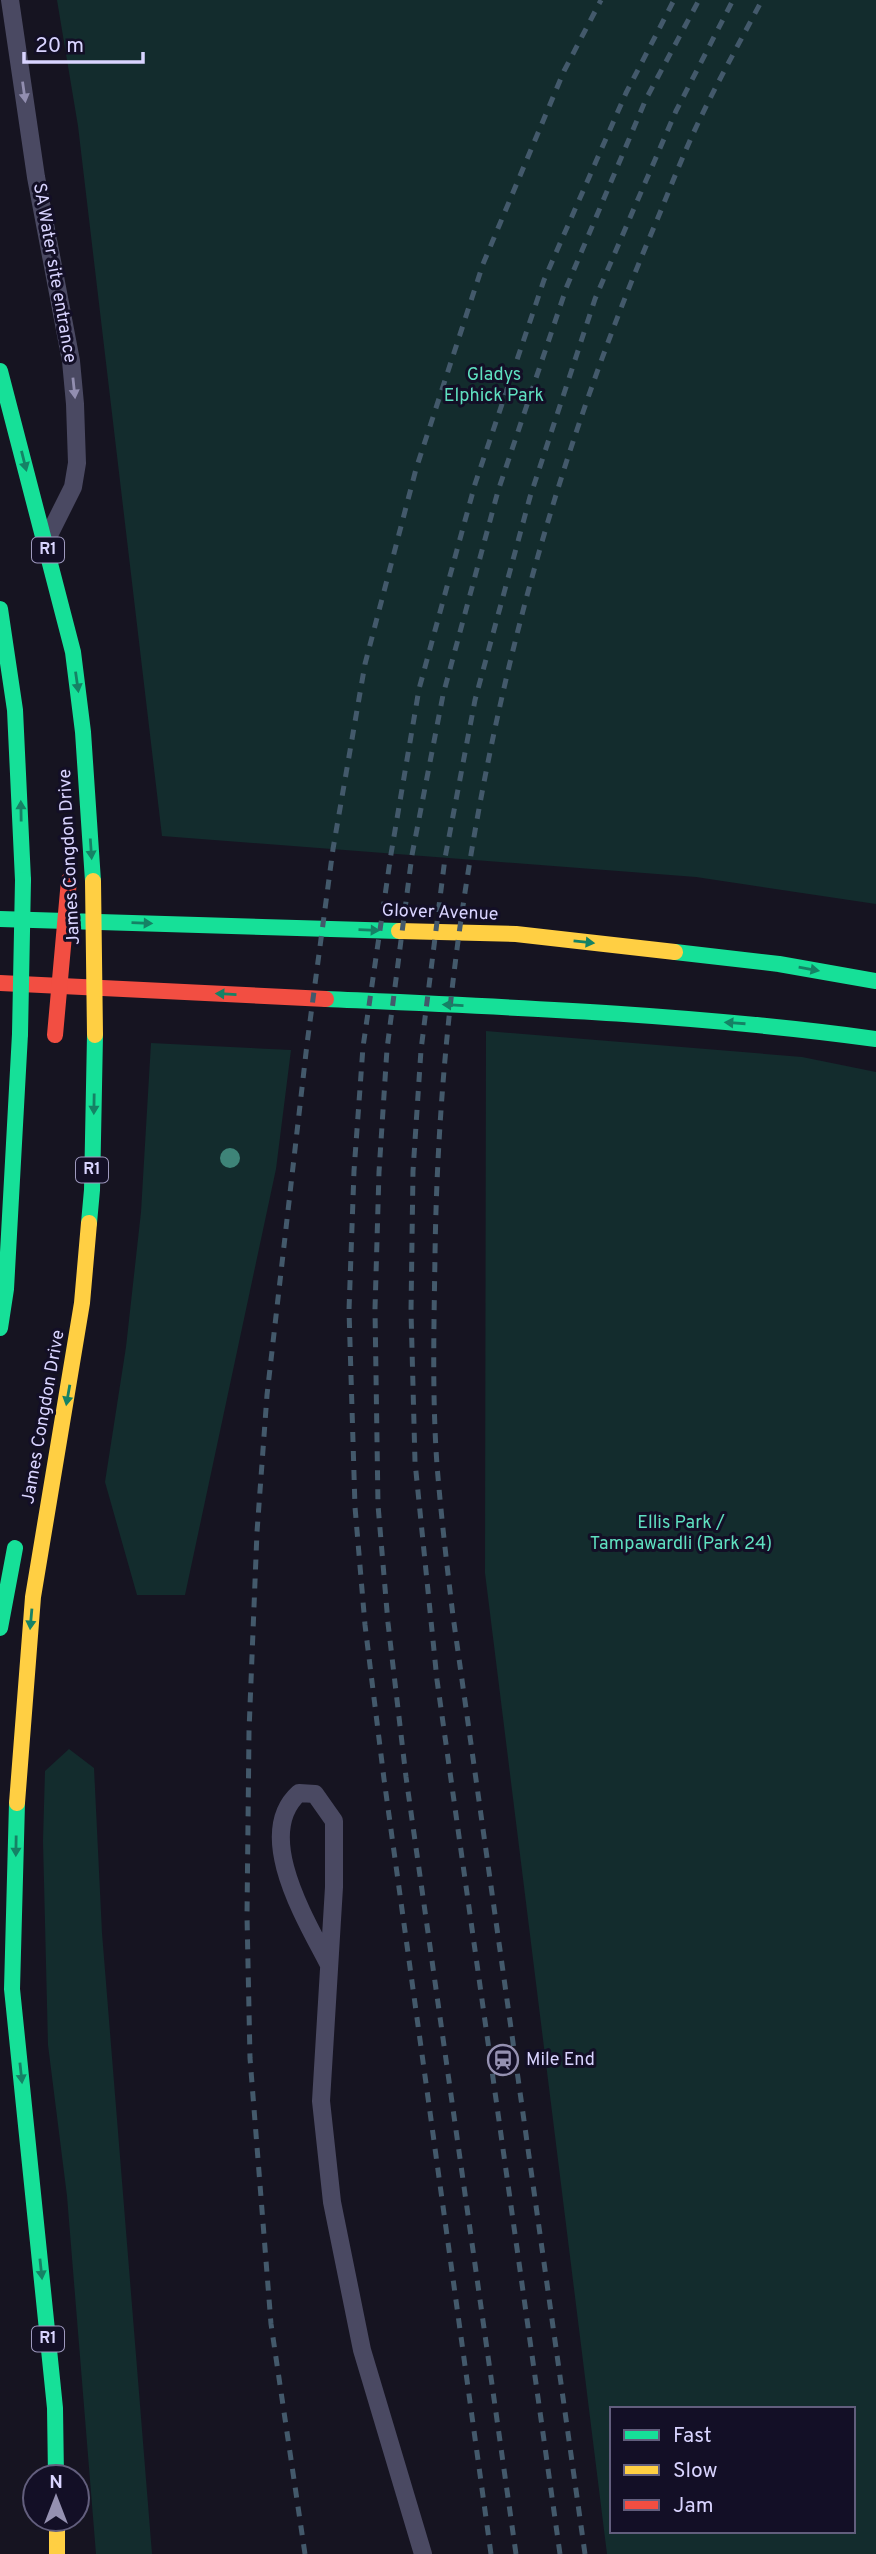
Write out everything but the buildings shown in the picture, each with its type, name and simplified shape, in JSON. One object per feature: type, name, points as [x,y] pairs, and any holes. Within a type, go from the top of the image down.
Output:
[{"type":"main road","name":"James Congdon Drive","points":[[0,371],[73,652],[83,732],[93,881],[95,1035],[92,1190],[82,1303],[33,1597],[18,1779],[12,1989],[55,2409],[56,2463]]},
{"type":"main road","points":[[0,609],[8,645],[20,763],[23,880],[19,1074],[6,1289],[0,1328]]},
{"type":"main road","points":[[74,826],[83,732]]},
{"type":"main road","points":[[0,783],[20,763]]},
{"type":"main road","points":[[53,1041],[69,874]]},
{"type":"main road","name":"Glover Avenue","points":[[0,919],[516,934],[779,964],[876,981]]},
{"type":"main road","points":[[0,983],[521,1008],[775,1026],[876,1040]]},
{"type":"main road","points":[[0,1073],[19,1074],[35,1067]]},
{"type":"main road","points":[[53,1384],[82,1303]]},
{"type":"main road","points":[[0,1628],[19,1526]]},
{"type":"main road","points":[[57,2533],[57,2554]]},
{"type":"lane","name":"SA Water site entrance","points":[[10,0],[36,177],[71,361],[75,404],[77,463],[73,488],[46,541]]},
{"type":"lane","points":[[328,1963],[282,1864],[281,1826],[288,1802],[299,1793],[314,1794],[334,1821],[334,1887],[320,2101],[332,2202],[362,2350],[423,2554]]},
{"type":"green space","name":"Gladys Elphick Park","points":[[57,0],[876,0],[876,904],[696,877],[162,836],[78,126]]},
{"type":"green space","name":"Ellis Park / Tampawardli (Park 24)","points":[[486,1031],[802,1057],[876,1072],[876,2554],[607,2554],[485,1573]]},
{"type":"green space","points":[[151,1043],[291,1050],[276,1169],[185,1595],[137,1595],[105,1482],[126,1347],[141,1212]]},
{"type":"green space","points":[[69,1749],[94,1768],[102,1933],[152,2554],[96,2554],[91,2463],[89,2463],[67,2196],[48,2045],[43,1841],[45,1771]]},
{"type":"railway","points":[[305,2554],[271,2324],[250,2058],[247,1916],[249,1731],[257,1532],[267,1395],[307,1044],[333,849],[365,664],[416,469],[483,264],[564,71],[601,0]]},
{"type":"railway","points":[[491,2554],[365,1625],[355,1507],[349,1310],[354,1171],[363,1047],[391,854],[419,689],[475,484],[544,280],[626,93],[674,0]]},
{"type":"railway","points":[[516,2554],[406,1777],[388,1623],[378,1505],[375,1309],[379,1172],[387,1049],[412,855],[443,695],[498,491],[567,286],[646,99],[699,0]]},
{"type":"railway","points":[[560,2554],[437,1680],[415,1462],[411,1311],[413,1171],[421,1050],[445,858],[475,700],[530,497],[595,299],[676,111],[733,0]]},
{"type":"railway","points":[[585,2554],[442,1522],[435,1439],[434,1360],[440,1122],[452,989],[471,857],[495,727],[527,597],[564,470],[607,344],[688,144],[762,0]]},
{"type":"traffic: fast","points":[[0,371],[73,652],[83,732],[93,881]]},
{"type":"traffic: fast","points":[[0,609],[15,710],[23,880]]},
{"type":"traffic: fast","points":[[20,1034],[23,880]]},
{"type":"traffic: fast","points":[[0,919],[399,931]]},
{"type":"traffic: fast","points":[[675,952],[779,964],[876,981]]},
{"type":"traffic: fast","points":[[326,999],[670,1017],[876,1039]]},
{"type":"traffic: fast","points":[[0,1328],[6,1289],[20,1034]]},
{"type":"traffic: fast","points":[[89,1223],[95,1035]]},
{"type":"traffic: fast","points":[[0,1628],[15,1548]]},
{"type":"traffic: fast","points":[[17,1803],[12,1989],[55,2408],[56,2463]]},
{"type":"traffic: slow","points":[[93,881],[95,1035]]},
{"type":"traffic: slow","points":[[399,931],[516,934],[675,952]]},
{"type":"traffic: slow","points":[[17,1803],[33,1597],[82,1303],[89,1223]]},
{"type":"traffic: slow","points":[[57,2533],[57,2554]]},
{"type":"traffic: jam","points":[[55,1035],[69,880]]},
{"type":"traffic: jam","points":[[0,983],[326,999]]},
{"type":"place","name":"Mile End","points":[[503,2060]]}]
